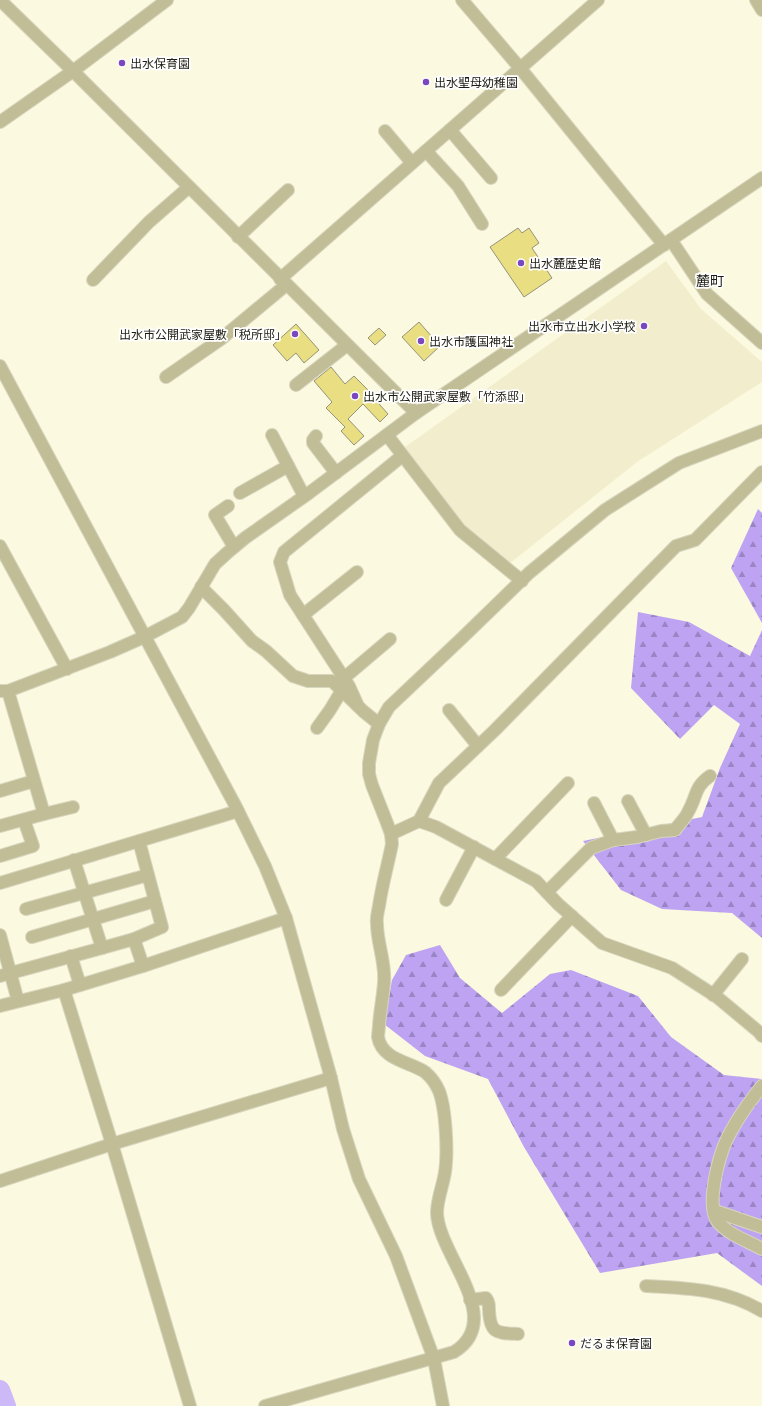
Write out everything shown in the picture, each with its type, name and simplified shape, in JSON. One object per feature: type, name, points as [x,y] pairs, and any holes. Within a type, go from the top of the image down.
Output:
[{"type":"street","points":[[0,0],[416,413]]},
{"type":"street","points":[[0,122],[73,71],[167,0]]},
{"type":"street","points":[[462,0],[668,242],[707,294],[762,343]]},
{"type":"street","points":[[166,377],[220,339],[412,163],[598,0]]},
{"type":"street","points":[[756,0],[762,10]]},
{"type":"street","points":[[450,130],[491,178]]},
{"type":"street","points":[[385,131],[412,163]]},
{"type":"street","points":[[426,151],[458,186],[482,224]]},
{"type":"street","points":[[44,814],[4,691],[110,652],[144,637],[182,617],[216,564],[234,547],[307,495],[416,413],[762,178]]},
{"type":"street","points":[[93,280],[149,222],[189,187]]},
{"type":"street","points":[[238,237],[288,190]]},
{"type":"street","points":[[296,385],[347,345]]},
{"type":"street","points":[[0,366],[238,811],[265,866],[286,918],[331,1078],[343,1129],[359,1179],[396,1256],[434,1359],[443,1406]]},
{"type":"street","points":[[265,1406],[434,1359],[454,1352],[463,1347],[468,1341],[472,1329],[474,1315],[468,1289],[440,1231],[437,1214],[448,1150],[440,1093],[435,1082],[425,1072],[392,1057],[383,1047],[378,1037],[385,982],[377,923],[392,844],[391,834],[369,774],[369,763],[373,740],[379,724],[389,706],[522,581],[605,510],[679,463],[762,431]]},
{"type":"street","points":[[272,435],[288,466],[307,495]]},
{"type":"street","points":[[386,435],[460,530],[522,581]]},
{"type":"street","points":[[316,436],[313,443],[336,473]]},
{"type":"street","points":[[379,724],[358,706],[343,684],[290,595],[280,562],[284,552],[402,456]]},
{"type":"street","points":[[240,493],[288,466]]},
{"type":"street","points":[[391,834],[419,821],[439,783],[478,746],[676,546],[695,540],[762,472]]},
{"type":"street","points":[[228,506],[215,515],[234,547]]},
{"type":"street","points":[[0,546],[67,669]]},
{"type":"street","points":[[303,615],[357,572]]},
{"type":"street","points":[[201,587],[252,641],[266,651],[293,676],[308,681],[332,681],[343,684]]},
{"type":"street","points":[[317,728],[330,710],[343,684],[390,639]]},
{"type":"street","points":[[449,710],[478,746]]},
{"type":"street","points":[[547,892],[591,848],[613,840],[636,837],[661,831],[675,830],[688,812],[695,794],[703,781],[710,776]]},
{"type":"street","points":[[0,791],[34,781]]},
{"type":"street","points":[[495,859],[568,783]]},
{"type":"street","points":[[628,801],[646,835]]},
{"type":"street","points":[[594,803],[613,840]]},
{"type":"street","points":[[0,826],[74,806]]},
{"type":"street","points":[[0,883],[238,811]]},
{"type":"street","points":[[0,856],[34,846],[24,820]]},
{"type":"street","points":[[419,821],[436,827],[536,881],[602,943],[672,968],[713,994],[762,1036]]},
{"type":"street","points":[[5,975],[134,939],[162,927],[139,841]]},
{"type":"street","points":[[446,900],[474,847]]},
{"type":"street","points":[[74,860],[102,948]]},
{"type":"street","points":[[26,909],[148,875]]},
{"type":"street","points":[[32,937],[155,901]]},
{"type":"street","points":[[501,990],[572,916]]},
{"type":"street","points":[[0,1006],[64,990],[143,966],[286,918]]},
{"type":"street","points":[[134,939],[143,966]]},
{"type":"street","points":[[1,943],[5,975],[18,1001]]},
{"type":"street","points":[[71,956],[80,985]]},
{"type":"street","points":[[713,994],[742,959]]},
{"type":"street","points":[[64,990],[112,1144],[190,1406]]},
{"type":"street","points":[[0,1181],[112,1144],[331,1078]]},
{"type":"street","points":[[762,1086],[727,1140],[714,1178],[713,1205],[717,1221],[732,1233],[762,1249]]},
{"type":"street","points":[[714,1211],[762,1227]]},
{"type":"street","points":[[646,1286],[694,1288],[727,1296],[762,1311]]},
{"type":"street","points":[[470,1300],[486,1298],[489,1302],[490,1322],[492,1328],[499,1333],[518,1334]]},
{"type":"shaded area","points":[[666,261],[701,309],[762,362],[762,382],[637,462],[509,564],[440,503],[405,447]]},
{"type":"green space","points":[[758,509],[762,513],[762,623],[731,568]]},
{"type":"green space","points":[[638,612],[689,622],[750,656],[762,630],[762,938],[732,913],[662,909],[621,890],[583,841],[702,817],[720,768],[740,724],[714,705],[680,739],[631,688]]},
{"type":"green space","points":[[440,945],[460,978],[502,1013],[550,974],[571,970],[638,996],[671,1037],[724,1075],[762,1079],[762,1286],[717,1253],[600,1273],[524,1147],[488,1079],[425,1056],[384,1024],[392,980],[406,955]]},
{"type":"building","name":"出水麓歴史館","points":[[518,228],[522,233],[529,228],[539,243],[532,248],[552,278],[524,297],[490,247]]},
{"type":"building","name":"出水市護国神社","points":[[419,322],[440,346],[424,361],[402,337]]},
{"type":"building","name":"出水市公開武家屋敷「税所邸」","points":[[296,324],[319,350],[304,363],[296,353],[287,361],[273,345]]},
{"type":"building","points":[[379,328],[386,335],[375,345],[368,338]]},
{"type":"building","points":[[331,367],[345,384],[354,376],[373,395],[372,396],[388,414],[380,422],[363,404],[348,419],[364,436],[354,445],[341,431],[345,427],[326,408],[332,402],[314,381]]},
{"type":"waterway","points":[[0,1390],[6,1406]]},
{"type":"place","name":"出水保育園","points":[[122,63]]},
{"type":"place","name":"出水聖母幼稚園","points":[[426,82]]},
{"type":"place","name":"出水麓歴史館","points":[[521,263]]},
{"type":"place","name":"出水市立出水小学校","points":[[644,326]]},
{"type":"place","name":"出水市公開武家屋敷「税所邸」","points":[[295,334]]},
{"type":"place","name":"出水市護国神社","points":[[421,341]]},
{"type":"place","name":"出水市公開武家屋敷「竹添邸」","points":[[355,396]]},
{"type":"place","name":"だるま保育園","points":[[572,1343]]},
{"type":"district","name":"麓町","points":[[710,281]]}]
